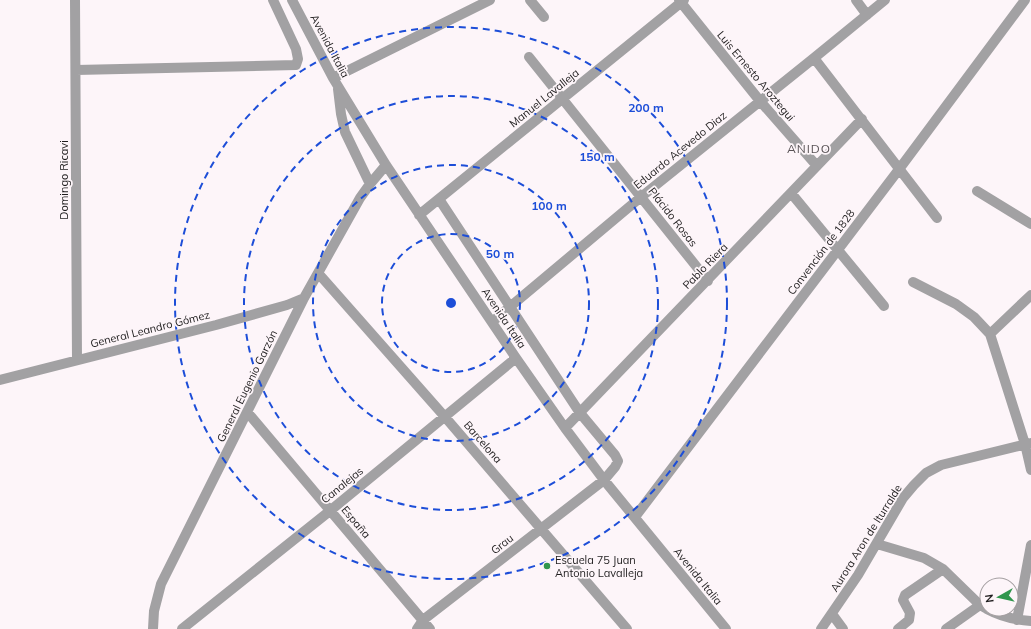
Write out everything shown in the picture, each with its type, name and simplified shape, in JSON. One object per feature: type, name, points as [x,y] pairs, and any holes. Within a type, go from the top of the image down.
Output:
[{"type":"street","name":"Domingo Ricavi","points":[[76,0],[77,360]]},
{"type":"street","points":[[76,70],[296,65],[298,59],[296,49],[274,0]]},
{"type":"street","name":"Avenida Italia","points":[[292,0],[335,82],[386,165],[516,358],[565,428],[604,480],[726,629]]},
{"type":"street","points":[[370,184],[345,132],[335,82],[490,0]]},
{"type":"street","points":[[530,0],[544,17]]},
{"type":"street","points":[[856,0],[867,15]]},
{"type":"street","name":"Eduardo Acevedo Diaz","points":[[492,322],[641,196],[885,0]]},
{"type":"street","name":"Convención de 1828","points":[[635,517],[900,168],[1025,0]]},
{"type":"street","name":"Manuel Lavalleja","points":[[419,215],[563,99],[681,1]]},
{"type":"street","name":"Luis Ernesto Aroztegui","points":[[681,1],[760,101],[817,166]]},
{"type":"street","name":"Plácido Rosas","points":[[529,57],[708,281]]},
{"type":"street","points":[[814,58],[937,218]]},
{"type":"street","name":"Pablo Riera","points":[[565,428],[708,281],[862,119]]},
{"type":"street","name":"General Eugenio Garzón","points":[[153,629],[154,610],[161,584],[248,413],[304,298],[360,198],[386,165]]},
{"type":"street","points":[[976,192],[1031,224]]},
{"type":"street","points":[[791,193],[884,306]]},
{"type":"street","points":[[439,199],[580,413]]},
{"type":"street","name":"Barcelona","points":[[318,273],[445,417],[627,629]]},
{"type":"street","points":[[912,282],[956,304],[974,316],[990,334],[1028,444],[1031,470]]},
{"type":"street","points":[[990,334],[1031,295]]},
{"type":"street","name":"General Leandro Gómez","points":[[0,380],[216,325],[287,305],[304,298]]},
{"type":"street","name":"Canalejas","points":[[182,629],[331,510],[516,358]]},
{"type":"street","name":"España","points":[[248,413],[430,629]]},
{"type":"street","name":"Grau","points":[[417,629],[423,620],[604,480],[615,467],[618,461],[615,455],[580,413]]},
{"type":"street","name":"Aurora Aron de Iturralde","points":[[821,629],[858,575],[903,498],[926,474],[942,465],[1028,444]]},
{"type":"street","points":[[877,544],[924,558],[943,568],[979,602]]},
{"type":"street","points":[[1018,620],[1031,545]]},
{"type":"street","points":[[898,629],[909,620],[910,613],[903,600],[905,595],[943,568]]},
{"type":"street","points":[[946,629],[979,611]]},
{"type":"street","points":[[832,614],[843,629]]},
{"type":"street","points":[[1003,617],[1031,621]]},
{"type":"place","name":"Escuela 75 Juan Antonio Lavalleja","points":[[547,566]]},
{"type":"district","name":"ANIDO","points":[[809,148]]}]
